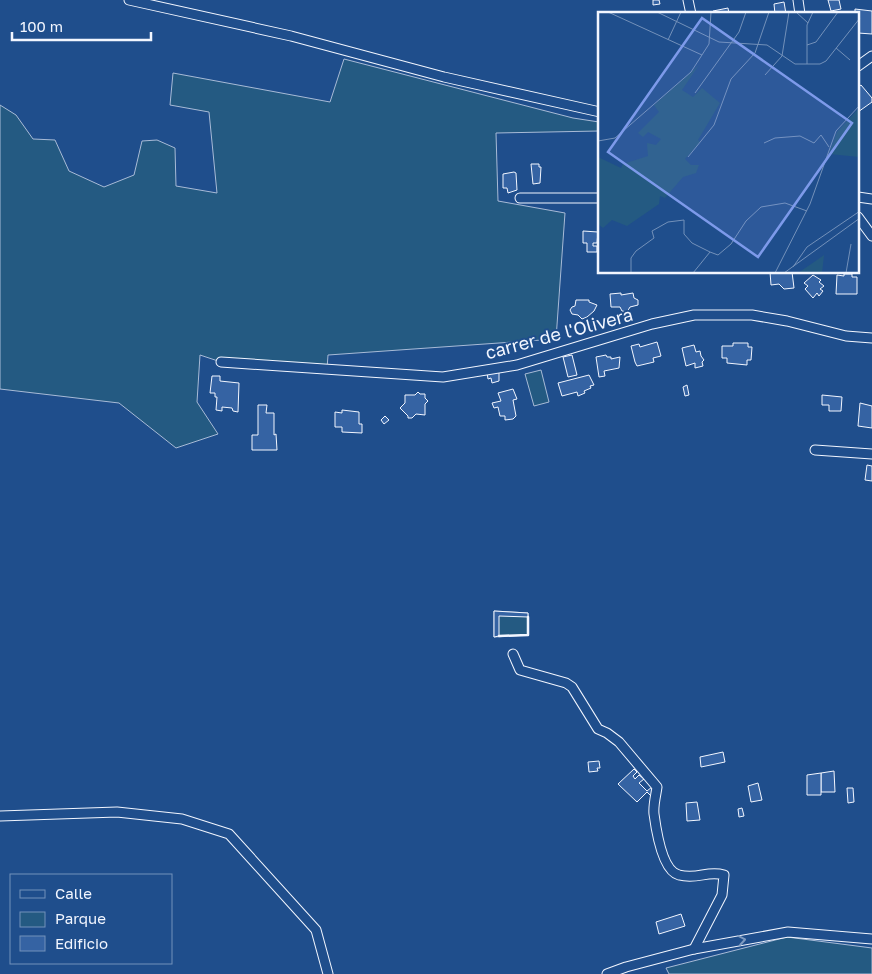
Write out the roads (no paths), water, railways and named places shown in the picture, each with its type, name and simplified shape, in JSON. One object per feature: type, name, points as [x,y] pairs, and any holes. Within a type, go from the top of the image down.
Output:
[{"type":"street","points":[[129,0],[291,36],[444,77],[598,112]]},
{"type":"street","points":[[860,65],[872,56]]},
{"type":"street","points":[[520,198],[598,198]]},
{"type":"street","points":[[860,220],[872,236]]},
{"type":"street","name":"carrer de l'Olivera","points":[[221,362],[443,377],[517,365],[652,324],[694,315],[752,315],[787,321],[846,336],[872,338]]},
{"type":"street","points":[[815,450],[872,454]]},
{"type":"street","points":[[513,654],[520,670],[566,682],[572,687],[598,729],[619,742],[658,787],[654,812],[664,860],[668,868],[676,875],[693,878],[715,872],[724,875],[722,895],[694,949]]},
{"type":"street","points":[[0,816],[117,812],[182,819],[229,834],[316,930],[328,974]]},
{"type":"street","points":[[607,974],[694,949],[788,932],[872,939]]}]
